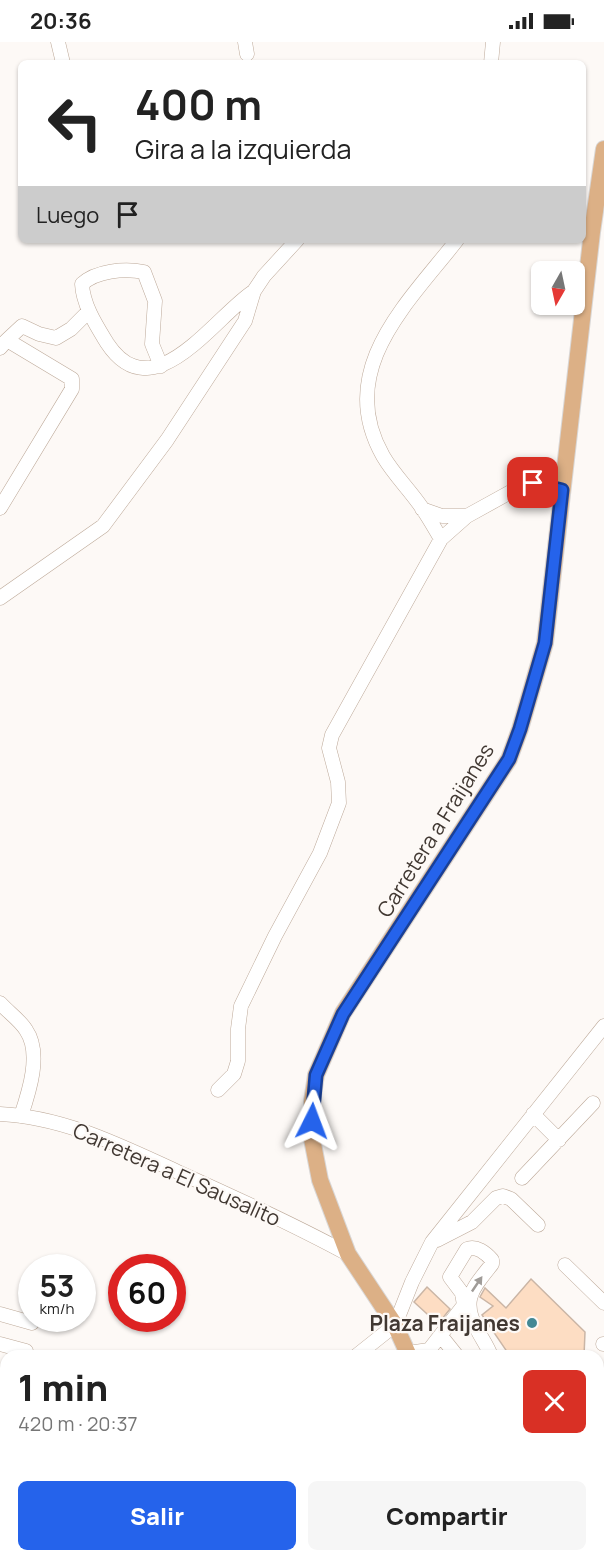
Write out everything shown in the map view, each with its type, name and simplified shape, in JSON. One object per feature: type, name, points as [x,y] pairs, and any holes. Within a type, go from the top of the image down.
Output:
[{"type":"main road","name":"Carretera a Fraijanes","points":[[406,1350],[395,1325],[348,1254],[327,1204],[315,1161],[312,1139],[312,1102],[316,1075],[343,1014],[509,759],[520,729],[545,643],[592,232],[604,149]]},
{"type":"street","points":[[58,42],[62,60]]},
{"type":"street","points":[[491,60],[493,42]]},
{"type":"street","points":[[0,598],[103,526],[168,440],[245,321],[254,291],[264,276],[294,243]]},
{"type":"street","points":[[441,539],[383,456],[373,432],[368,407],[369,381],[374,355],[385,331],[455,243]]},
{"type":"street","points":[[161,366],[152,344],[155,301],[144,272],[134,270],[92,275],[82,284],[82,296],[89,311],[117,357],[134,367],[147,369],[161,366],[205,336],[243,298],[254,291]]},
{"type":"street","points":[[0,508],[72,388],[72,379],[4,344],[22,326],[39,334],[56,338],[71,329],[89,311]]},
{"type":"street","points":[[218,1090],[234,1074],[236,1067],[241,1006],[275,936],[320,853],[339,803],[338,782],[329,748],[332,735],[441,539],[467,516],[525,484],[538,483],[562,490]]},
{"type":"street","points":[[422,509],[442,516],[467,516]]},
{"type":"street","points":[[0,1003],[27,1030],[34,1061],[11,1115],[0,1125]]},
{"type":"street","points":[[364,1350],[395,1325],[412,1282],[432,1242],[604,1026]]},
{"type":"street","points":[[522,1178],[593,1103]]},
{"type":"street","points":[[533,1113],[559,1140]]},
{"type":"street","name":"Carretera a El Sausalito","points":[[11,1115],[65,1125],[106,1140],[249,1203],[348,1254]]},
{"type":"street","points":[[432,1242],[471,1222],[496,1198],[503,1196],[511,1199],[538,1225]]},
{"type":"street","points":[[429,1350],[464,1305],[462,1293],[451,1279],[451,1273],[467,1249],[475,1248],[490,1258],[492,1264],[473,1288],[468,1304],[469,1311],[488,1350]]},
{"type":"street","points":[[564,1265],[604,1303]]},
{"type":"street","points":[[0,1314],[18,1319]]},
{"type":"street","points":[[441,1336],[452,1350]]},
{"type":"street","points":[[0,1344],[22,1350]]},
{"type":"building","name":"Plaza Fraijanes","points":[[531,1279],[585,1332],[584,1350],[506,1350],[482,1315],[493,1306],[480,1297],[485,1288],[506,1308]]},
{"type":"building","points":[[427,1287],[450,1309],[438,1324],[414,1302]]},
{"type":"place","name":"Plaza Fraijanes","points":[[532,1323]]},
{"type":"route","points":[[312,1121],[316,1075],[343,1014],[509,759],[520,729],[545,643],[562,490],[533,483]]}]
